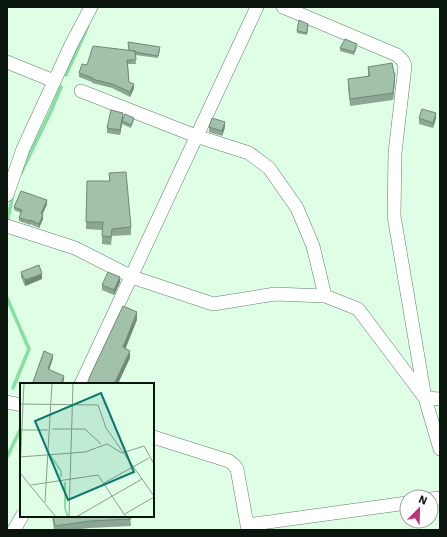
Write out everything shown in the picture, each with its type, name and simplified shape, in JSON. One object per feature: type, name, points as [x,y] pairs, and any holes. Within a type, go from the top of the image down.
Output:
[{"type":"street","points":[[7,195],[23,149],[71,45],[92,7]]},
{"type":"street","points":[[81,383],[257,7]]},
{"type":"street","points":[[284,7],[397,56],[403,61],[405,66],[395,153],[394,216],[425,398],[440,449]]},
{"type":"street","points":[[7,62],[54,81]]},
{"type":"street","points":[[80,91],[196,136],[249,153],[269,168],[297,208],[313,246],[324,296]]},
{"type":"street","points":[[7,226],[76,248],[132,277],[213,304],[275,294],[324,296],[358,308],[425,398],[440,399]]},
{"type":"street","points":[[7,402],[20,405]]},
{"type":"street","points":[[154,437],[229,462],[234,465],[237,469],[247,528],[399,504]]},
{"type":"street","points":[[14,530],[21,517]]},
{"type":"building","points":[[299,20],[308,24],[307,33],[297,31]]},
{"type":"building","points":[[345,39],[357,44],[354,52],[340,48]]},
{"type":"building","points":[[128,42],[160,47],[158,56],[129,50]]},
{"type":"building","points":[[93,46],[135,51],[136,60],[127,60],[129,82],[134,84],[130,92],[112,84],[92,79],[93,78],[79,73],[82,64],[87,65]]},
{"type":"building","points":[[392,63],[395,73],[393,93],[350,99],[348,79],[370,76],[368,67]]},
{"type":"building","points":[[422,109],[436,113],[433,123],[419,118]]},
{"type":"building","points":[[111,110],[123,113],[120,130],[107,128]]},
{"type":"building","points":[[125,114],[134,118],[131,125],[122,121]]},
{"type":"building","points":[[212,118],[225,122],[222,131],[209,127]]},
{"type":"building","points":[[126,172],[131,227],[112,229],[111,237],[102,236],[103,222],[86,222],[87,181],[110,181],[109,173]]},
{"type":"building","points":[[21,191],[47,200],[41,214],[43,215],[39,224],[30,220],[19,218],[22,210],[14,207]]},
{"type":"building","points":[[39,265],[42,274],[25,280],[21,272]]},
{"type":"building","points":[[108,272],[120,277],[114,290],[102,285]]},
{"type":"building","points":[[123,306],[137,312],[123,347],[130,351],[114,383],[87,383]]},
{"type":"building","points":[[44,351],[53,355],[48,369],[64,376],[61,383],[33,382]]},
{"type":"building","points":[[53,517],[130,517],[131,519],[90,521],[55,526]]},
{"type":"waterway","points":[[66,75],[88,26]]},
{"type":"waterway","points":[[21,173],[61,87]]},
{"type":"waterway","points":[[7,223],[13,194]]},
{"type":"waterway","points":[[7,298],[29,349],[13,388]]},
{"type":"waterway","points":[[7,457],[20,430]]}]
